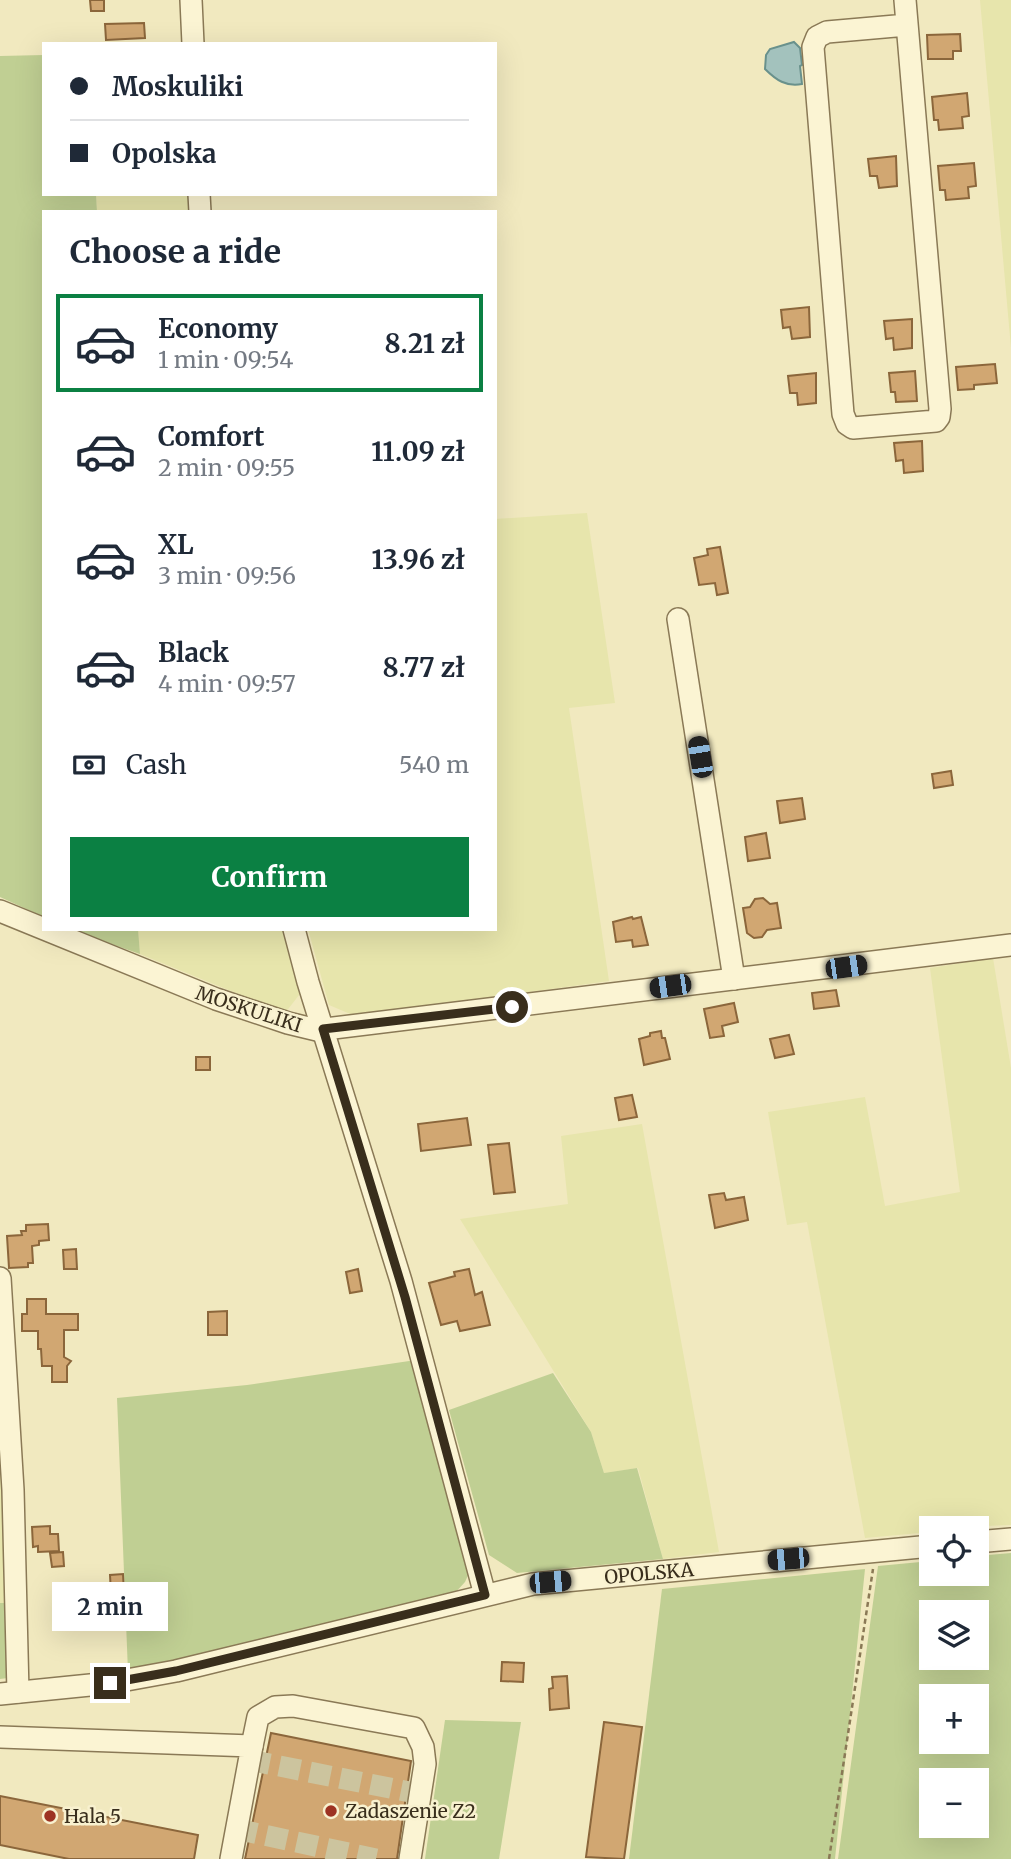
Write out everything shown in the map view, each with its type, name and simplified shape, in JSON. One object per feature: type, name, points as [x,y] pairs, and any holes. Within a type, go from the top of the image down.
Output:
[{"type":"street","points":[[191,0],[193,42]]},
{"type":"street","points":[[905,0],[908,25],[940,409],[936,421],[853,428],[847,424],[843,414],[813,47],[817,37],[827,32],[908,25]]},
{"type":"street","points":[[678,619],[734,979]]},
{"type":"street","name":"MOSKULIKI","points":[[0,911],[42,928]]},
{"type":"street","name":"MOSKULIKI","points":[[49,931],[216,999],[301,1027],[323,1029],[1011,945]]},
{"type":"street","points":[[296,931],[401,1281],[485,1595]]},
{"type":"street","points":[[0,1278],[13,1490],[9,1693]]},
{"type":"street","points":[[989,1541],[1011,1539]]},
{"type":"street","name":"OPOLSKA","points":[[9,1693],[110,1683],[176,1671],[512,1588],[550,1582],[919,1547]]},
{"type":"street","points":[[231,1859],[258,1717],[275,1707],[293,1706],[414,1728],[424,1747],[425,1764],[410,1859]]},
{"type":"street","points":[[0,1737],[252,1746]]},
{"type":"path","points":[[828,1859],[874,1551]]},
{"type":"shaded area","points":[[980,0],[1011,0],[1011,348]]},
{"type":"shaded area","points":[[96,196],[191,196],[191,210],[97,210]]},
{"type":"shaded area","points":[[587,513],[615,703],[569,708],[609,981],[355,1016],[329,1005],[309,931],[497,931],[497,519]]},
{"type":"shaded area","points":[[138,931],[288,931],[303,990],[285,1013],[140,954]]},
{"type":"shaded area","points":[[993,958],[1011,1068],[1011,1525],[989,1526],[989,1516],[919,1516],[919,1533],[865,1538],[807,1222],[787,1225],[768,1112],[865,1097],[885,1206],[960,1192],[930,968]]},
{"type":"shaded area","points":[[642,1124],[719,1552],[663,1559],[638,1468],[604,1473],[591,1432],[460,1219],[568,1204],[561,1136]]},
{"type":"shaded area","points":[[0,1352],[15,1603],[0,1603]]},
{"type":"green space","points":[[42,55],[42,196],[96,196],[97,210],[42,210],[42,916],[0,897],[0,56]]},
{"type":"green space","points":[[76,931],[138,931],[140,954]]},
{"type":"green space","points":[[416,1360],[470,1571],[465,1582],[454,1594],[128,1672],[117,1398],[247,1385]]},
{"type":"green space","points":[[553,1373],[591,1432],[604,1473],[637,1468],[663,1559],[517,1573],[489,1555],[449,1410]]},
{"type":"green space","points":[[1011,1553],[1011,1859],[838,1859],[878,1566],[919,1562],[919,1586],[989,1586],[989,1555]]},
{"type":"green space","points":[[865,1569],[835,1859],[629,1859],[662,1589]]},
{"type":"green space","points":[[0,1603],[15,1603],[8,1678],[0,1679]]},
{"type":"green space","points":[[445,1720],[521,1722],[499,1859],[425,1859]]},
{"type":"water","points":[[794,42],[800,48],[802,84],[782,82],[765,69],[766,55],[770,49]]},
{"type":"building","points":[[90,0],[104,0],[104,11],[91,11]]},
{"type":"building","points":[[144,23],[145,38],[106,40],[105,24]]},
{"type":"building","points":[[960,34],[961,51],[953,51],[953,59],[928,59],[927,35]]},
{"type":"building","points":[[967,93],[969,116],[962,117],[963,128],[939,130],[938,120],[934,120],[932,97]]},
{"type":"building","points":[[896,156],[897,186],[879,188],[877,176],[870,176],[868,159]]},
{"type":"building","points":[[974,163],[976,186],[968,187],[969,198],[946,200],[945,190],[940,190],[938,166]]},
{"type":"building","points":[[809,307],[810,337],[792,339],[790,327],[783,328],[781,310]]},
{"type":"building","points":[[912,319],[912,348],[894,350],[893,338],[886,339],[884,321]]},
{"type":"building","points":[[995,364],[997,383],[958,390],[956,367]]},
{"type":"building","points":[[915,371],[917,401],[896,402],[895,392],[891,392],[889,373]]},
{"type":"building","points":[[816,373],[816,403],[798,405],[797,393],[790,393],[788,376]]},
{"type":"building","points":[[922,441],[923,471],[904,473],[903,460],[896,461],[894,443]]},
{"type":"building","points":[[720,547],[728,593],[717,595],[715,583],[699,585],[694,558],[708,555],[707,549]]},
{"type":"building","points":[[951,771],[953,785],[934,788],[932,774]]},
{"type":"building","points":[[802,798],[805,819],[780,823],[777,801]]},
{"type":"building","points":[[766,833],[770,858],[748,861],[745,837]]},
{"type":"building","points":[[763,898],[770,904],[777,903],[781,928],[767,930],[762,937],[754,938],[747,933],[743,908],[750,907],[755,899]]},
{"type":"building","points":[[641,917],[648,945],[633,947],[632,940],[616,942],[613,922]]},
{"type":"building","points":[[836,990],[839,1006],[814,1009],[812,993]]},
{"type":"building","points":[[734,1003],[738,1022],[722,1026],[724,1036],[710,1038],[704,1009]]},
{"type":"building","points":[[661,1031],[670,1059],[644,1065],[639,1039]]},
{"type":"building","points":[[789,1035],[794,1054],[775,1058],[770,1039]]},
{"type":"building","points":[[196,1057],[210,1057],[210,1070],[196,1070]]},
{"type":"building","points":[[632,1095],[637,1117],[619,1120],[615,1098]]},
{"type":"building","points":[[467,1118],[471,1145],[421,1151],[418,1124]]},
{"type":"building","points":[[509,1143],[515,1192],[494,1194],[488,1145]]},
{"type":"building","points":[[724,1193],[726,1200],[744,1197],[748,1220],[715,1228],[709,1195]]},
{"type":"building","points":[[48,1224],[49,1240],[39,1241],[39,1245],[32,1246],[33,1263],[28,1263],[28,1267],[9,1268],[7,1236],[22,1235],[21,1231],[26,1231],[26,1225]]},
{"type":"building","points":[[76,1249],[77,1269],[64,1269],[63,1250]]},
{"type":"building","points":[[358,1269],[362,1291],[350,1293],[346,1272]]},
{"type":"building","points":[[469,1269],[475,1295],[482,1292],[490,1325],[460,1331],[457,1321],[441,1325],[429,1283],[455,1276],[454,1272]]},
{"type":"building","points":[[27,1299],[46,1299],[46,1314],[78,1314],[78,1330],[64,1330],[64,1357],[71,1361],[67,1366],[67,1382],[52,1382],[52,1366],[42,1366],[38,1331],[22,1331],[22,1314],[27,1314]]},
{"type":"building","points":[[227,1311],[227,1335],[208,1335],[208,1312]]},
{"type":"building","points":[[50,1526],[50,1534],[58,1534],[59,1551],[38,1552],[38,1546],[33,1547],[32,1527]]},
{"type":"building","points":[[63,1552],[64,1566],[52,1567],[50,1553]]},
{"type":"building","points":[[123,1574],[124,1593],[111,1594],[110,1575]]},
{"type":"building","points":[[502,1662],[524,1663],[523,1682],[501,1681]]},
{"type":"building","points":[[567,1676],[569,1708],[550,1710],[549,1689],[553,1688],[552,1677]]},
{"type":"building","points":[[604,1722],[642,1727],[624,1859],[586,1857]]},
{"type":"building","name":"Zadaszenie Z2","points":[[271,1733],[411,1761],[397,1859],[245,1859]]},
{"type":"building","name":"Hala 5","points":[[0,1796],[198,1835],[194,1859],[69,1859],[0,1845]]},
{"type":"tunnel","points":[[249,1760],[420,1794]]},
{"type":"tunnel","points":[[236,1829],[376,1859]]},
{"type":"place","name":"Zadaszenie Z2","points":[[331,1811]]},
{"type":"place","name":"Hala 5","points":[[50,1816]]},
{"type":"route","points":[[110,1683],[176,1671],[485,1595],[405,1297],[323,1029],[512,1007]]}]
